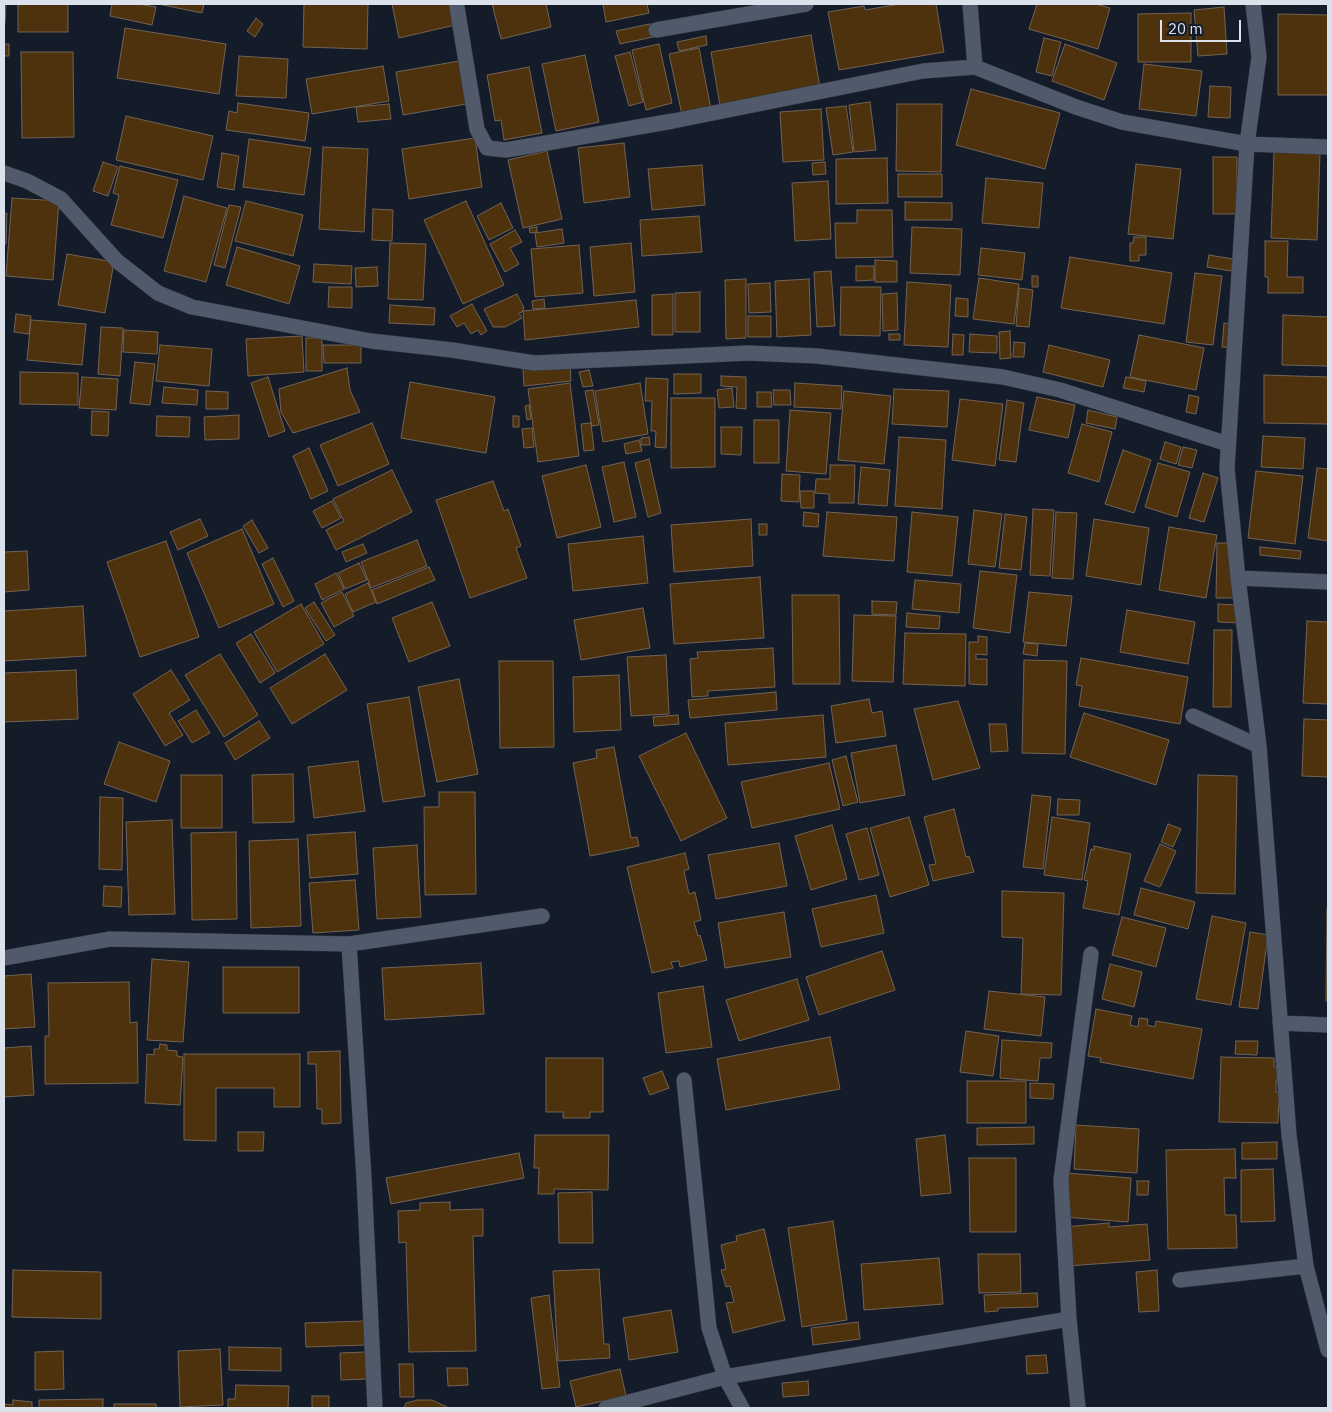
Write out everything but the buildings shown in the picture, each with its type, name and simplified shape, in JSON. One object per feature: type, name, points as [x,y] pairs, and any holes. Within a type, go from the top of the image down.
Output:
[{"type":"street","points":[[656,30],[806,4]]},
{"type":"street","points":[[970,4],[975,67]]},
{"type":"street","points":[[1253,4],[1260,57],[1247,144],[1227,468],[1238,578],[1259,746],[1289,1135],[1306,1266],[1328,1350]]},
{"type":"street","points":[[457,6],[477,129],[487,148],[506,150],[673,121],[923,71],[975,67],[1076,107],[1122,122],[1247,144],[1328,147]]},
{"type":"street","points":[[4,172],[28,181],[61,199],[117,261],[158,293],[192,307],[371,340],[534,363],[749,353],[817,356],[1003,377],[1060,390],[1228,444]]},
{"type":"street","points":[[1238,578],[1328,582]]},
{"type":"street","points":[[1193,716],[1259,746]]},
{"type":"street","points":[[4,958],[110,939],[348,944],[542,916]]},
{"type":"street","points":[[348,944],[364,1178],[375,1408]]},
{"type":"street","points":[[1078,1408],[1069,1319],[1062,1180],[1091,954]]},
{"type":"street","points":[[1280,1023],[1328,1025]]},
{"type":"street","points":[[684,1080],[709,1328],[725,1377],[742,1408]]},
{"type":"street","points":[[1180,1280],[1306,1266]]},
{"type":"street","points":[[606,1408],[725,1377],[1069,1319]]}]
